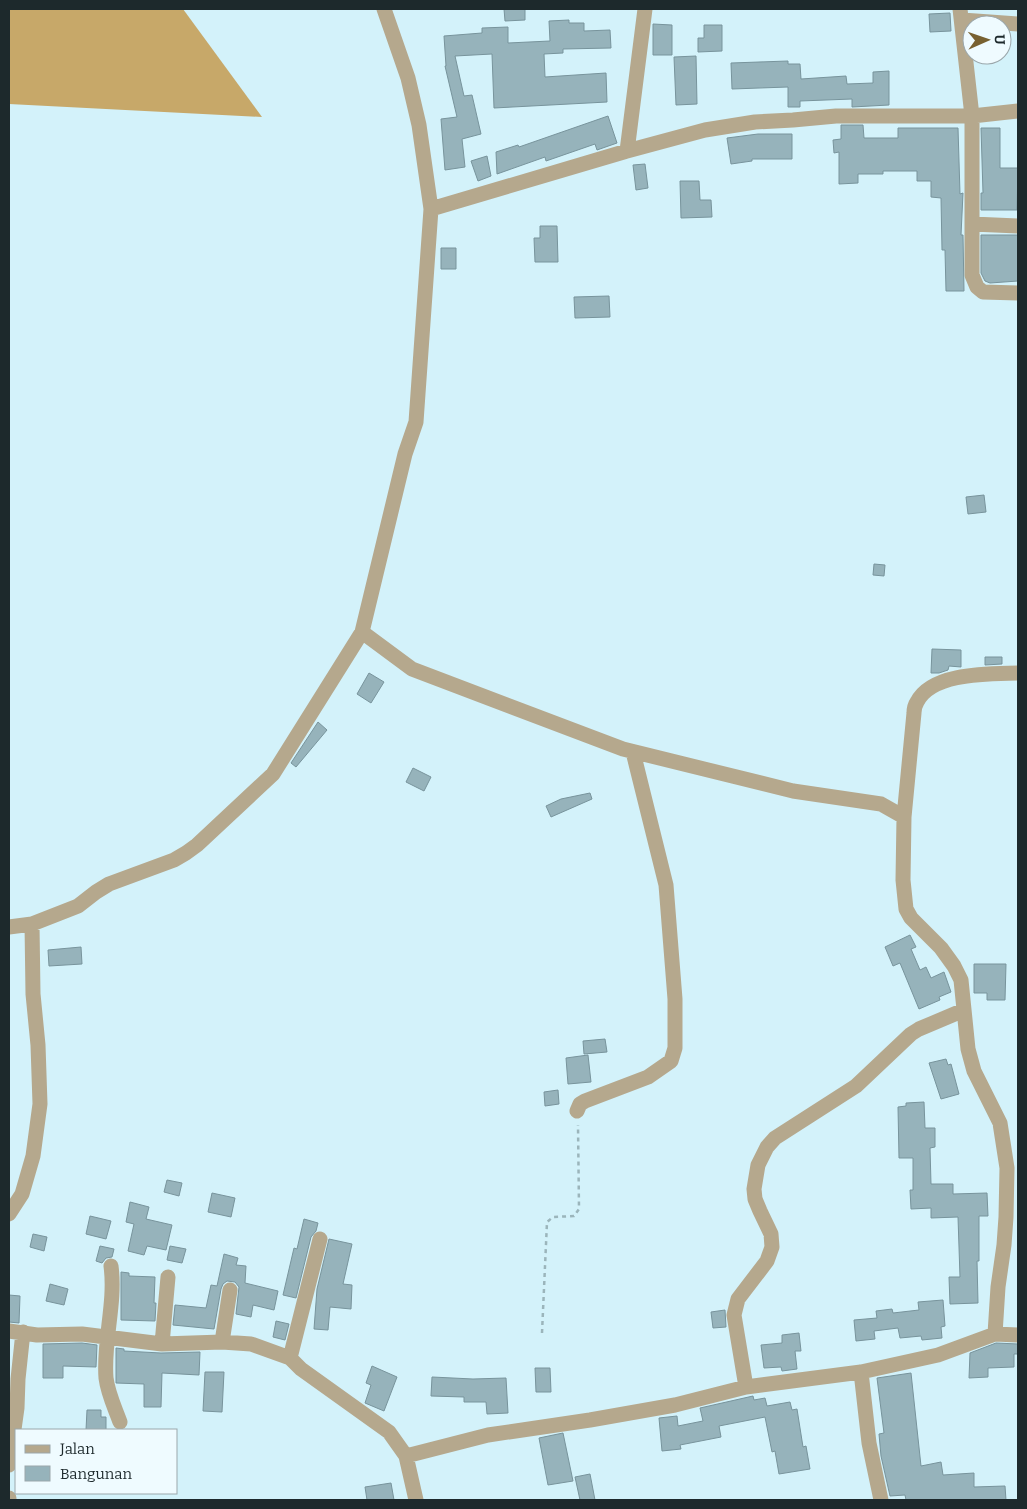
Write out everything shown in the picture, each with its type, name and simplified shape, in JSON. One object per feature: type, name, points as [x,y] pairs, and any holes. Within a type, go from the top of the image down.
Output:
[{"type":"street","points":[[9,927],[32,924],[78,906],[109,884],[174,860],[197,845],[273,774],[362,632],[405,454],[416,422],[431,209],[419,125],[408,78],[384,9]]},
{"type":"street","points":[[627,150],[645,9]]},
{"type":"street","points":[[1018,24],[961,14],[972,116],[972,275],[977,288],[983,292],[1018,293]]},
{"type":"street","points":[[431,209],[627,150],[705,130],[755,122],[836,116],[972,116],[1018,111]]},
{"type":"street","points":[[972,224],[1018,226]]},
{"type":"street","points":[[362,632],[412,669],[633,752],[793,791],[882,804],[904,817]]},
{"type":"street","points":[[995,1334],[998,1287],[1004,1245],[1007,1168],[1000,1123],[974,1071],[968,1049],[960,980],[954,966],[940,948],[911,918],[906,909],[903,880],[904,817],[916,702],[934,685],[964,676],[1018,673]]},
{"type":"street","points":[[577,1111],[580,1104],[586,1101],[648,1077],[671,1061],[675,1048],[675,999],[666,885],[633,752]]},
{"type":"street","points":[[9,1214],[22,1194],[34,1149],[40,1104],[38,1045],[33,994],[32,924]]},
{"type":"street","points":[[746,1388],[734,1315],[738,1300],[767,1261],[772,1247],[771,1234],[755,1199],[756,1178],[761,1156],[775,1138],[856,1086],[911,1034],[964,1010]]},
{"type":"street","points":[[290,1358],[320,1239]]},
{"type":"street","points":[[111,1266],[113,1282],[106,1378],[109,1393],[120,1422]]},
{"type":"street","points":[[162,1344],[168,1277]]},
{"type":"street","points":[[222,1342],[230,1290]]},
{"type":"street","points":[[9,1465],[17,1408],[16,1332],[37,1335],[82,1334],[108,1336],[162,1344],[222,1342],[252,1344],[290,1358],[301,1369],[389,1432],[406,1456],[416,1500]]},
{"type":"street","points":[[406,1456],[488,1435],[675,1405],[746,1388],[861,1372],[938,1356],[995,1334],[1018,1335]]},
{"type":"street","points":[[861,1372],[868,1443],[881,1500]]},
{"type":"path","points":[[542,1332],[547,1222],[553,1217],[574,1216],[579,1209],[577,1111]]},
{"type":"shaded area","points":[[9,9],[183,9],[262,117],[9,104]]},
{"type":"building","points":[[504,9],[525,9],[525,20],[505,21]]},
{"type":"building","points":[[950,13],[951,31],[930,32],[929,14]]},
{"type":"building","points":[[569,20],[569,23],[584,23],[584,31],[610,30],[611,48],[563,49],[563,53],[544,54],[545,77],[606,73],[607,102],[494,108],[492,54],[455,56],[464,96],[472,95],[481,134],[462,139],[465,167],[445,170],[441,119],[457,117],[445,66],[444,36],[482,33],[482,28],[508,27],[508,43],[550,41],[549,21]]},
{"type":"building","points":[[653,24],[672,25],[672,55],[653,55]]},
{"type":"building","points":[[704,25],[722,25],[722,51],[698,52],[698,38],[704,38]]},
{"type":"building","points":[[696,56],[697,104],[676,105],[674,57]]},
{"type":"building","points":[[788,61],[788,64],[800,64],[801,79],[846,76],[847,84],[873,83],[873,72],[889,71],[889,105],[852,107],[852,99],[800,101],[800,107],[788,107],[788,87],[732,89],[731,63]]},
{"type":"building","points":[[608,116],[617,143],[597,150],[595,144],[546,161],[545,157],[497,174],[496,152],[518,145],[519,147]]},
{"type":"building","points":[[841,125],[863,125],[864,138],[898,138],[898,128],[958,128],[960,194],[963,193],[961,235],[963,235],[964,291],[946,291],[945,250],[942,250],[941,198],[931,197],[931,181],[917,181],[917,171],[883,171],[883,174],[858,174],[858,183],[839,184],[839,152],[834,153],[833,140],[841,139]]},
{"type":"building","points":[[981,128],[1000,128],[1000,168],[1018,168],[1017,210],[981,210],[981,193],[983,193]]},
{"type":"building","points":[[758,134],[792,134],[792,159],[752,159],[752,161],[731,164],[727,138]]},
{"type":"building","points":[[487,156],[491,176],[478,181],[471,161]]},
{"type":"building","points":[[645,164],[648,188],[636,190],[633,165]]},
{"type":"building","points":[[680,181],[699,181],[700,200],[711,200],[712,217],[681,218]]},
{"type":"building","points":[[540,226],[557,226],[558,262],[535,262],[534,238],[540,238]]},
{"type":"building","points":[[981,235],[1018,235],[1018,281],[990,283],[985,281],[981,273]]},
{"type":"building","points":[[441,248],[456,248],[456,269],[441,269]]},
{"type":"building","points":[[609,296],[610,317],[575,318],[574,297]]},
{"type":"building","points":[[984,495],[986,512],[968,514],[966,497]]},
{"type":"building","points":[[874,564],[885,565],[884,576],[873,575]]},
{"type":"building","points":[[932,649],[961,650],[961,667],[949,666],[948,670],[931,673]]},
{"type":"building","points":[[985,657],[1002,657],[1002,664],[985,665]]},
{"type":"building","points":[[369,673],[384,682],[371,703],[357,694]]},
{"type":"building","points":[[318,722],[327,730],[296,767],[291,763]]},
{"type":"building","points":[[413,768],[431,777],[424,791],[406,782]]},
{"type":"building","points":[[590,793],[592,799],[551,817],[546,806],[561,799]]},
{"type":"building","points":[[910,935],[916,947],[911,949],[920,970],[926,967],[931,978],[944,972],[951,992],[939,997],[940,1000],[919,1009],[900,963],[893,966],[885,947]]},
{"type":"building","points":[[81,947],[82,964],[49,966],[48,950]]},
{"type":"building","points":[[974,964],[1006,964],[1005,1000],[987,1000],[987,993],[974,993]]},
{"type":"building","points":[[605,1039],[607,1052],[584,1054],[583,1041]]},
{"type":"building","points":[[588,1055],[591,1082],[568,1084],[566,1058]]},
{"type":"building","points":[[946,1059],[948,1065],[951,1064],[959,1094],[941,1099],[929,1063]]},
{"type":"building","points":[[558,1090],[559,1104],[545,1106],[544,1092]]},
{"type":"building","points":[[924,1102],[925,1128],[935,1128],[935,1147],[930,1148],[931,1184],[953,1184],[953,1194],[987,1193],[988,1216],[979,1216],[978,1303],[950,1304],[949,1277],[960,1277],[958,1217],[931,1218],[931,1208],[911,1209],[910,1190],[913,1190],[913,1158],[899,1158],[898,1107],[906,1106],[906,1103]]},
{"type":"building","points":[[167,1180],[182,1183],[179,1196],[164,1192]]},
{"type":"building","points":[[212,1193],[235,1198],[231,1217],[208,1212]]},
{"type":"building","points":[[130,1202],[149,1207],[146,1219],[172,1225],[166,1250],[147,1246],[144,1255],[128,1251],[134,1224],[126,1222]]},
{"type":"building","points":[[90,1216],[111,1221],[106,1239],[86,1234]]},
{"type":"building","points":[[304,1219],[318,1223],[316,1231],[311,1237],[296,1298],[283,1295],[294,1248],[297,1249]]},
{"type":"building","points":[[33,1234],[47,1237],[44,1251],[30,1247]]},
{"type":"building","points":[[329,1239],[352,1244],[343,1284],[352,1285],[351,1309],[330,1307],[328,1330],[314,1329],[317,1289]]},
{"type":"building","points":[[100,1246],[114,1249],[112,1257],[106,1258],[102,1263],[96,1261]]},
{"type":"building","points":[[170,1246],[186,1249],[182,1263],[167,1260]]},
{"type":"building","points":[[224,1254],[238,1258],[236,1265],[246,1266],[245,1283],[278,1291],[274,1310],[253,1305],[251,1317],[236,1314],[239,1287],[235,1282],[227,1281],[221,1289],[214,1329],[173,1325],[175,1305],[206,1308],[211,1285],[217,1286]]},
{"type":"building","points":[[121,1272],[129,1273],[129,1276],[155,1277],[155,1321],[121,1320]]},
{"type":"building","points":[[50,1284],[68,1289],[64,1305],[46,1301]]},
{"type":"building","points":[[9,1295],[20,1296],[19,1323],[9,1322]]},
{"type":"building","points":[[943,1300],[945,1326],[941,1327],[942,1338],[922,1340],[921,1336],[900,1338],[898,1328],[874,1331],[875,1339],[856,1341],[854,1320],[877,1318],[876,1311],[892,1309],[893,1313],[919,1310],[918,1302]]},
{"type":"building","points":[[725,1310],[726,1327],[713,1328],[711,1312]]},
{"type":"building","points":[[276,1321],[289,1324],[285,1340],[273,1337]]},
{"type":"building","points":[[799,1333],[801,1351],[795,1351],[797,1369],[782,1371],[781,1367],[764,1368],[761,1345],[782,1343],[782,1335]]},
{"type":"building","points":[[82,1343],[97,1345],[96,1367],[63,1366],[63,1378],[43,1378],[43,1344]]},
{"type":"building","points":[[996,1343],[1018,1344],[1018,1354],[1014,1354],[1014,1367],[988,1368],[988,1377],[969,1378],[970,1353]]},
{"type":"building","points":[[116,1348],[124,1349],[124,1351],[161,1353],[200,1352],[199,1375],[162,1373],[161,1407],[144,1407],[144,1384],[116,1383]]},
{"type":"building","points":[[372,1366],[397,1377],[384,1411],[365,1403],[371,1385],[366,1383]]},
{"type":"building","points":[[535,1368],[550,1368],[551,1392],[536,1392]]},
{"type":"building","points":[[205,1372],[224,1372],[222,1412],[203,1411]]},
{"type":"building","points":[[911,1373],[921,1466],[941,1462],[943,1475],[974,1473],[974,1487],[1005,1486],[1006,1500],[906,1500],[905,1495],[890,1496],[881,1456],[879,1434],[884,1433],[877,1378]]},
{"type":"building","points":[[432,1377],[506,1378],[508,1413],[487,1414],[486,1402],[464,1402],[464,1397],[431,1396]]},
{"type":"building","points":[[753,1396],[754,1400],[765,1398],[767,1406],[790,1402],[792,1410],[797,1409],[803,1447],[806,1446],[810,1469],[779,1474],[775,1451],[772,1452],[765,1417],[719,1426],[721,1437],[680,1445],[681,1449],[662,1451],[659,1418],[677,1416],[678,1426],[703,1421],[700,1408]]},
{"type":"building","points":[[87,1410],[101,1410],[101,1417],[106,1417],[106,1429],[86,1429]]},
{"type":"building","points":[[563,1433],[573,1481],[548,1485],[539,1438]]},
{"type":"building","points":[[590,1474],[595,1500],[580,1500],[575,1477]]},
{"type":"building","points":[[391,1483],[394,1500],[367,1500],[365,1487]]}]
